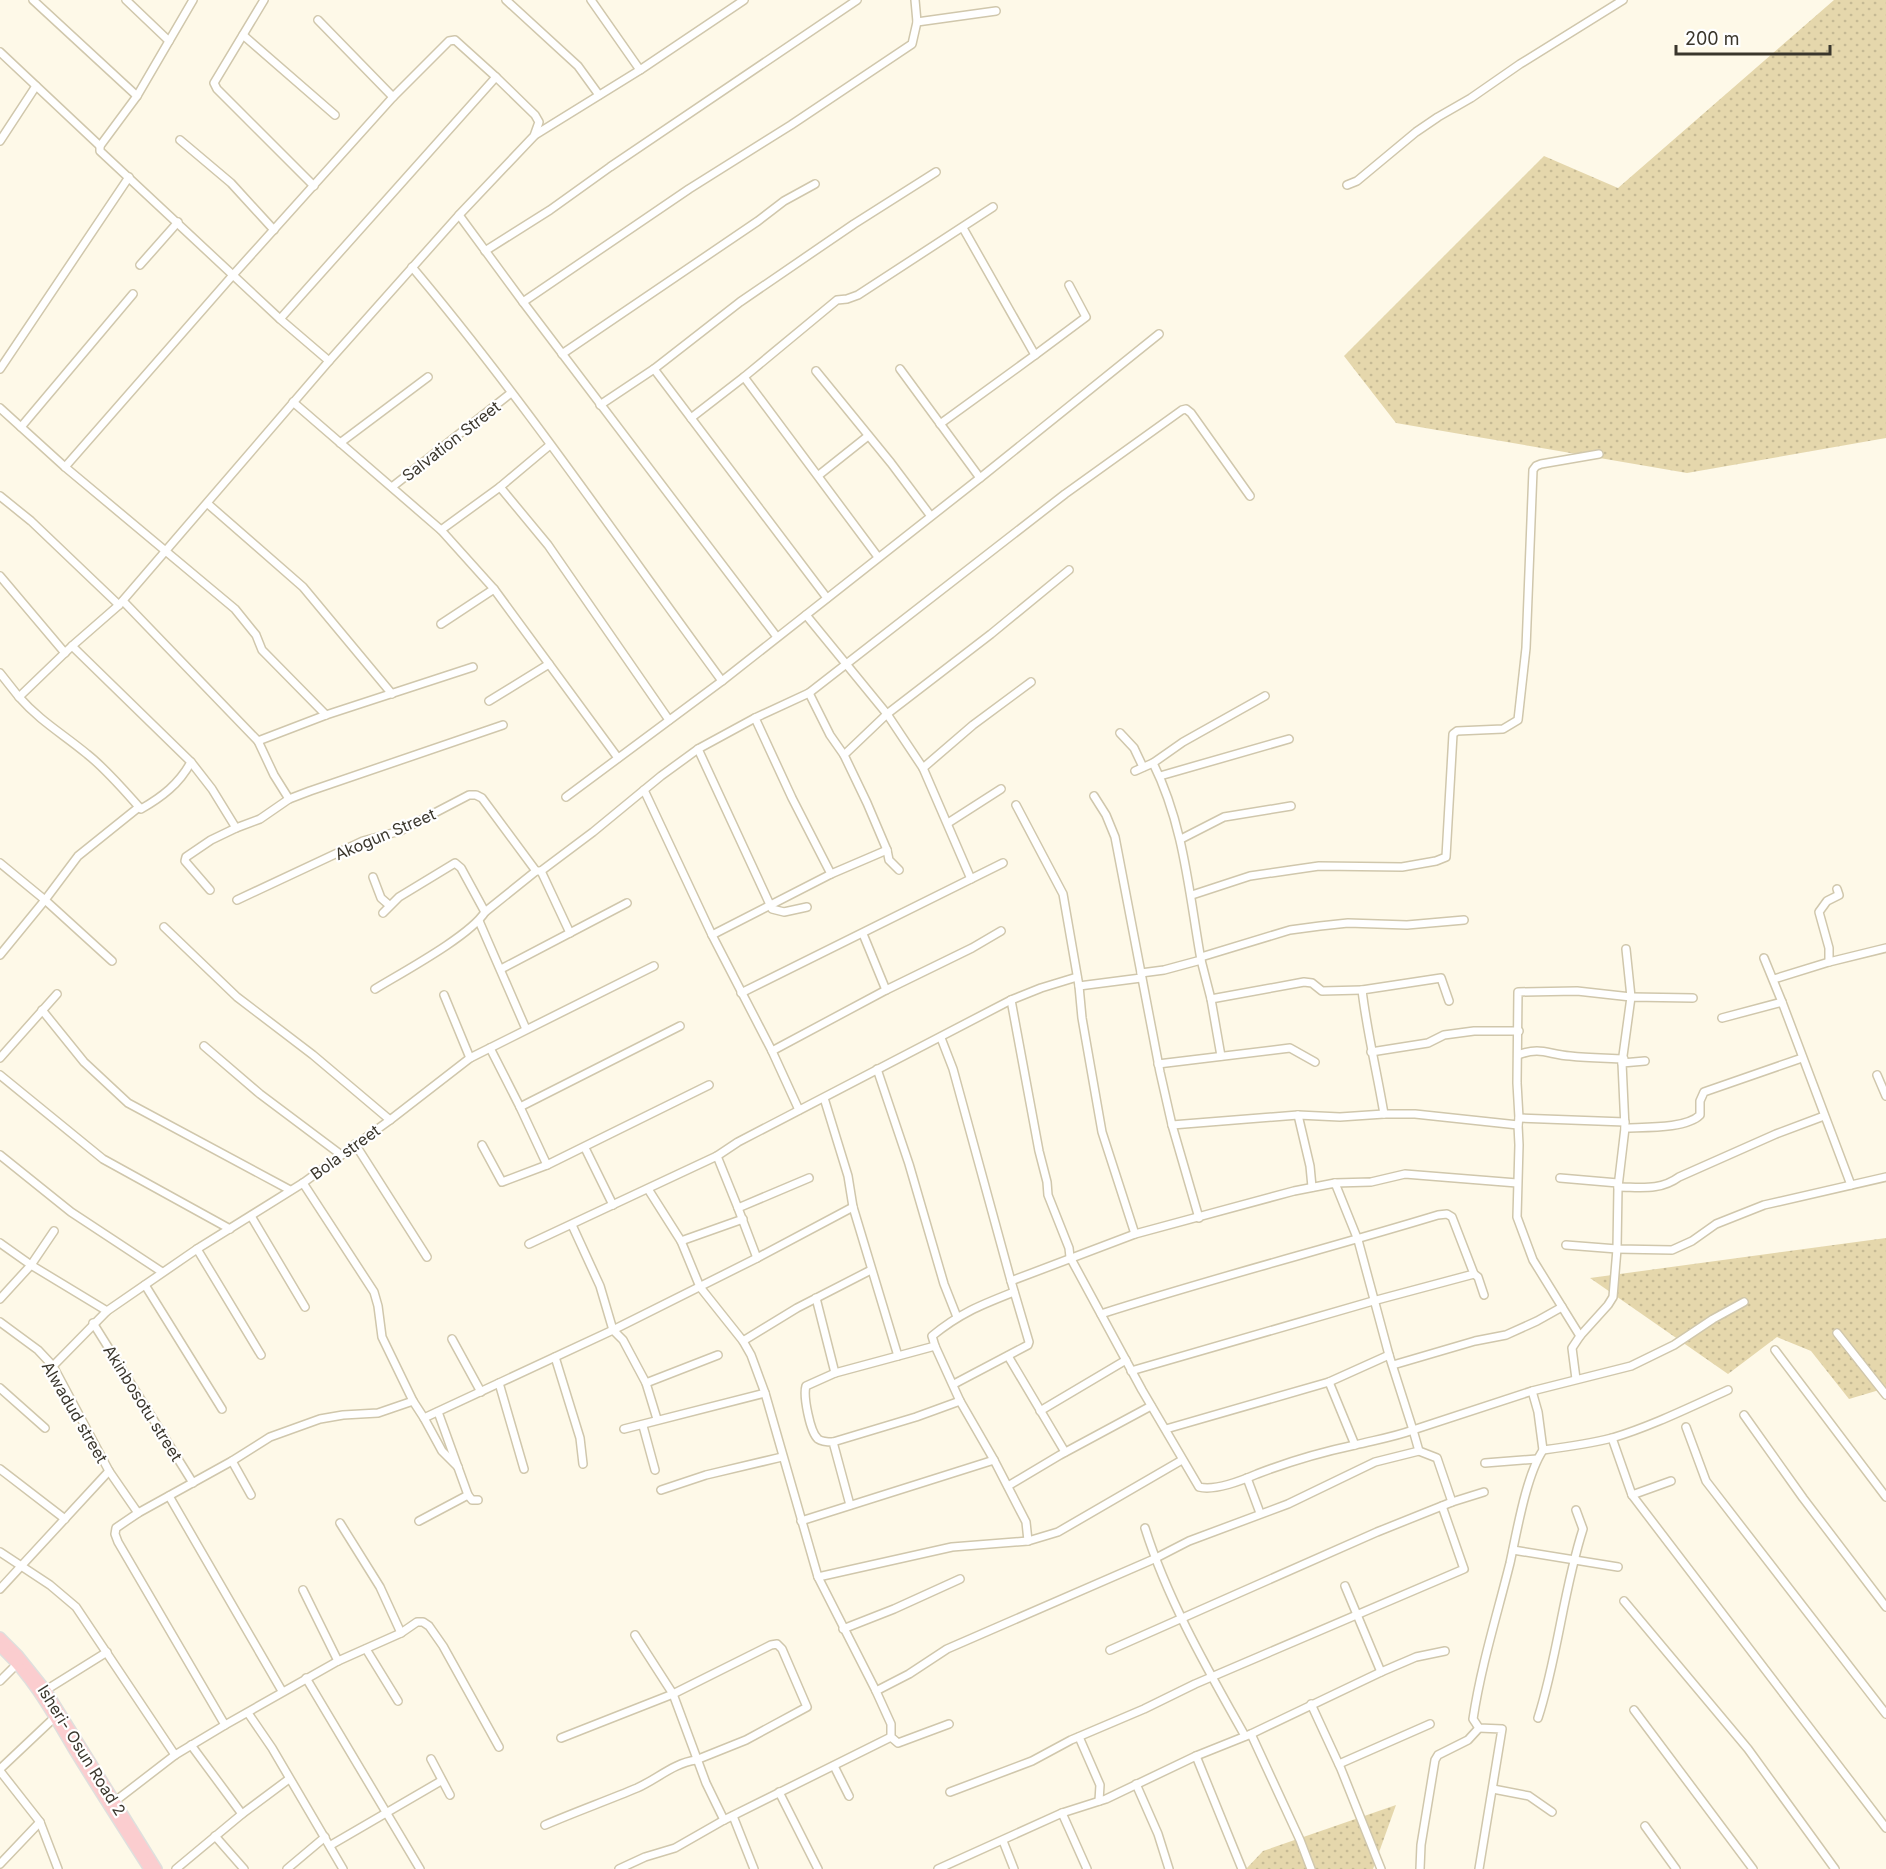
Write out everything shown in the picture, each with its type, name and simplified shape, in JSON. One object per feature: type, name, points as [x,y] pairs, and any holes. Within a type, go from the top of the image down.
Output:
[{"type":"main road","name":"Isheri- Osun Road 2","points":[[0,1637],[46,1690],[157,1869]]},
{"type":"main road","points":[[0,1647],[17,1664],[42,1697],[149,1869]]},
{"type":"street","points":[[33,0],[137,96]]},
{"type":"street","points":[[126,0],[169,41]]},
{"type":"street","points":[[100,146],[137,96],[193,0]]},
{"type":"street","points":[[264,0],[214,83],[215,87],[314,186]]},
{"type":"street","points":[[506,0],[578,66],[599,95]]},
{"type":"street","points":[[591,0],[639,70]]},
{"type":"street","points":[[19,697],[121,603],[412,267],[534,136],[744,0]]},
{"type":"street","points":[[485,251],[550,210],[857,0]]},
{"type":"street","points":[[523,302],[689,189],[791,125],[912,44],[917,21],[915,0]]},
{"type":"street","points":[[1347,185],[1357,181],[1416,132],[1438,117],[1623,0]]},
{"type":"street","points":[[917,21],[996,11]]},
{"type":"street","points":[[318,20],[393,97]]},
{"type":"street","points":[[243,35],[335,115]]},
{"type":"street","points":[[65,467],[393,97],[449,41],[455,40],[535,115],[539,122],[534,136]]},
{"type":"street","points":[[0,52],[100,146],[100,151],[329,362]]},
{"type":"street","points":[[280,319],[496,76]]},
{"type":"street","points":[[0,141],[36,86]]},
{"type":"street","points":[[180,140],[231,183],[274,230]]},
{"type":"street","points":[[600,405],[654,369],[740,302],[854,224],[936,172]]},
{"type":"street","points":[[0,369],[129,177]]},
{"type":"street","points":[[562,354],[784,201],[815,184]]},
{"type":"street","points":[[691,418],[837,300],[858,295],[993,207]]},
{"type":"street","points":[[459,215],[777,637]]},
{"type":"street","points":[[140,266],[178,222]]},
{"type":"street","points":[[963,228],[1035,355]]},
{"type":"street","points":[[412,267],[447,309],[550,445],[722,681]]},
{"type":"street","points":[[940,424],[1086,316],[1069,285]]},
{"type":"street","points":[[21,427],[133,294]]},
{"type":"street","points":[[566,797],[722,681],[980,478],[1158,334]]},
{"type":"street","points":[[654,369],[827,598]]},
{"type":"street","points":[[900,369],[980,478]]},
{"type":"street","points":[[816,371],[891,463],[930,516]]},
{"type":"street","points":[[340,443],[428,377]]},
{"type":"street","points":[[744,377],[878,557]]},
{"type":"street","name":"Salvation Street","points":[[392,487],[511,393]]},
{"type":"street","points":[[293,402],[441,530],[494,590],[618,758]]},
{"type":"street","points":[[0,408],[65,467],[235,609],[256,635],[262,650],[326,715]]},
{"type":"street","points":[[375,988],[430,955],[479,921],[485,912],[698,749],[755,718],[809,693],[1072,488],[1182,410],[1186,409],[1191,413],[1250,496]]},
{"type":"street","points":[[819,475],[868,436]]},
{"type":"street","points":[[441,530],[500,487],[550,445]]},
{"type":"street","points":[[1192,895],[1250,876],[1319,866],[1402,867],[1446,857],[1453,734],[1457,731],[1503,729],[1518,720],[1526,637],[1533,470],[1541,464],[1599,454]]},
{"type":"street","points":[[500,487],[548,544],[669,720]]},
{"type":"street","points":[[0,496],[31,521],[121,603],[258,741],[274,775],[290,799]]},
{"type":"street","points":[[208,504],[303,587],[392,694]]},
{"type":"street","points":[[844,755],[887,714],[1069,570]]},
{"type":"street","points":[[0,576],[65,653]]},
{"type":"street","points":[[441,624],[494,590]]},
{"type":"street","points":[[806,615],[887,714],[923,768],[971,879]]},
{"type":"street","points":[[72,646],[191,762],[212,789],[236,828]]},
{"type":"street","points":[[489,701],[549,664]]},
{"type":"street","points":[[258,741],[326,715],[473,667]]},
{"type":"street","points":[[0,673],[31,711],[88,754],[140,807]]},
{"type":"street","points":[[923,768],[973,725],[1031,682]]},
{"type":"street","points":[[809,693],[830,735],[844,755],[887,850],[889,860],[899,870]]},
{"type":"street","points":[[1135,771],[1153,763],[1184,742],[1265,696]]},
{"type":"street","points":[[755,718],[831,874]]},
{"type":"street","points":[[210,890],[185,861],[186,857],[211,840],[260,819],[290,799],[503,724]]},
{"type":"street","points":[[1120,733],[1134,748],[1143,767]]},
{"type":"street","points":[[1160,777],[1289,740]]},
{"type":"street","points":[[698,749],[769,905],[772,909],[784,912],[807,907]]},
{"type":"street","points":[[0,955],[78,856],[140,807],[141,809],[160,798],[177,784],[191,762]]},
{"type":"street","points":[[1153,763],[1181,839],[1201,958],[1221,1056]]},
{"type":"street","points":[[948,824],[1001,789]]},
{"type":"street","points":[[644,790],[711,935],[772,1051],[799,1110]]},
{"type":"street","name":"Akogun Street","points":[[237,900],[363,841],[400,831],[469,795],[476,795],[482,798],[538,871],[570,933]]},
{"type":"street","points":[[1094,796],[1106,815],[1115,837],[1158,1064],[1172,1125],[1199,1218]]},
{"type":"street","points":[[1016,805],[1063,894],[1102,1132],[1135,1234]]},
{"type":"street","points":[[1181,839],[1224,817],[1291,806]]},
{"type":"street","points":[[711,935],[831,874],[887,850]]},
{"type":"street","points":[[0,863],[112,961]]},
{"type":"street","points":[[382,913],[389,905],[455,863],[461,868],[485,912]]},
{"type":"street","points":[[741,993],[1003,863]]},
{"type":"street","points":[[373,877],[381,898],[389,905]]},
{"type":"street","points":[[1830,962],[1829,948],[1819,912],[1827,901],[1839,895],[1837,890]]},
{"type":"street","points":[[501,969],[627,903]]},
{"type":"street","points":[[1079,986],[1164,970],[1290,930],[1348,922],[1407,925],[1464,920]]},
{"type":"street","points":[[479,921],[526,1029]]},
{"type":"street","points":[[164,927],[237,997],[313,1055],[390,1120]]},
{"type":"street","points":[[772,1051],[1001,931]]},
{"type":"street","points":[[863,934],[886,990]]},
{"type":"street","points":[[1774,979],[1886,948]]},
{"type":"street","points":[[1576,1379],[1572,1352],[1580,1336],[1611,1301],[1617,1249],[1618,1185],[1625,1125],[1623,1061],[1631,997],[1626,949]]},
{"type":"street","points":[[1764,958],[1774,979],[1851,1185]]},
{"type":"street","name":"Bola street","points":[[53,1366],[107,1311],[197,1249],[303,1183],[470,1058],[654,966]]},
{"type":"street","points":[[529,1244],[717,1156],[738,1142],[1011,1000],[1077,977]]},
{"type":"street","points":[[1211,999],[1304,982],[1312,983],[1322,991],[1362,990],[1441,978],[1449,1000]]},
{"type":"street","points":[[1362,990],[1371,1052],[1384,1114]]},
{"type":"street","points":[[1580,1336],[1533,1260],[1517,1217],[1520,1145],[1517,1083],[1518,992],[1577,991],[1631,997],[1693,998]]},
{"type":"street","points":[[0,1058],[57,994]]},
{"type":"street","points":[[444,995],[470,1058]]},
{"type":"street","points":[[1011,1000],[1048,1195],[1069,1248],[1070,1257],[1131,1371],[1199,1487],[1204,1488],[1247,1478],[1312,1456],[1396,1437],[1532,1390],[1631,1366],[1674,1345],[1744,1302]]},
{"type":"street","points":[[1722,1018],[1782,1002]]},
{"type":"street","points":[[42,1010],[84,1062],[128,1102],[290,1190]]},
{"type":"street","points":[[520,1107],[680,1026]]},
{"type":"street","points":[[1371,1052],[1428,1043],[1444,1035],[1474,1031],[1519,1031]]},
{"type":"street","points":[[940,1038],[953,1069],[1029,1342],[1028,1345],[954,1384]]},
{"type":"street","points":[[204,1046],[260,1094],[340,1154]]},
{"type":"street","points":[[490,1048],[547,1165]]},
{"type":"street","points":[[1158,1064],[1290,1048],[1315,1062]]},
{"type":"street","points":[[1518,1055],[1541,1050],[1568,1056],[1645,1061]]},
{"type":"street","points":[[1172,1125],[1298,1115],[1340,1117],[1415,1114],[1519,1121],[1667,1126],[1696,1119],[1700,1115],[1700,1101],[1704,1092],[1802,1058]]},
{"type":"street","points":[[878,1069],[944,1284],[957,1317]]},
{"type":"street","points":[[0,1075],[102,1159],[230,1229]]},
{"type":"street","points":[[1877,1076],[1886,1096]]},
{"type":"street","points":[[482,1145],[502,1182],[585,1148],[710,1085]]},
{"type":"street","points":[[824,1098],[848,1176],[853,1208],[898,1356]]},
{"type":"street","points":[[1298,1115],[1310,1166],[1312,1187]]},
{"type":"street","points":[[1560,1179],[1655,1188],[1776,1134],[1824,1116]]},
{"type":"street","points":[[355,1144],[428,1257]]},
{"type":"street","points":[[585,1148],[613,1205]]},
{"type":"street","points":[[0,1155],[70,1212],[162,1272]]},
{"type":"street","points":[[717,1156],[757,1258]]},
{"type":"street","points":[[1011,1281],[1135,1234],[1312,1187],[1335,1183],[1371,1182],[1405,1174],[1517,1183]]},
{"type":"street","points":[[1566,1245],[1672,1250],[1692,1241],[1716,1224],[1764,1205],[1886,1177]]},
{"type":"street","points":[[738,1208],[809,1178]]},
{"type":"street","points":[[303,1183],[374,1292],[382,1337],[413,1401],[442,1451],[460,1468]]},
{"type":"street","points":[[1335,1183],[1358,1240],[1373,1301],[1419,1451]]},
{"type":"street","points":[[648,1189],[681,1242],[700,1287],[751,1355],[765,1393],[818,1577],[891,1724],[891,1737],[898,1743],[949,1724]]},
{"type":"street","points":[[424,1418],[613,1330],[853,1208]]},
{"type":"street","points":[[1101,1314],[1163,1294],[1447,1214],[1452,1217],[1484,1295]]},
{"type":"street","points":[[251,1216],[305,1307]]},
{"type":"street","points":[[681,1242],[743,1219]]},
{"type":"street","points":[[572,1225],[600,1286],[613,1330],[623,1340],[646,1383],[657,1419]]},
{"type":"street","points":[[0,1299],[31,1265],[54,1231]]},
{"type":"street","points":[[0,1243],[31,1265],[107,1311]]},
{"type":"street","points":[[197,1249],[261,1355]]},
{"type":"street","points":[[742,1341],[816,1298],[871,1270]]},
{"type":"street","points":[[1131,1371],[1474,1274]]},
{"type":"street","points":[[145,1285],[222,1409]]},
{"type":"street","points":[[1014,1292],[967,1311],[932,1336],[960,1401],[1026,1522],[1028,1541]]},
{"type":"street","points":[[816,1298],[834,1373]]},
{"type":"street","points":[[1393,1365],[1475,1341],[1506,1335],[1562,1307]]},
{"type":"street","name":"Alwadud street","points":[[0,1322],[38,1350],[53,1366],[109,1471],[138,1513]]},
{"type":"street","name":"Akinbosotu street","points":[[93,1323],[193,1483]]},
{"type":"street","points":[[1838,1333],[1886,1395]]},
{"type":"street","points":[[452,1339],[481,1392]]},
{"type":"street","points":[[935,1346],[834,1373],[809,1384],[805,1392],[813,1431],[818,1439],[825,1443],[832,1442],[916,1418],[960,1401]]},
{"type":"street","points":[[1775,1350],[1886,1497]]},
{"type":"street","points":[[1166,1429],[1329,1382],[1389,1354]]},
{"type":"street","points":[[646,1383],[718,1355]]},
{"type":"street","points":[[1008,1356],[1065,1452]]},
{"type":"street","points":[[555,1357],[580,1438],[583,1464]]},
{"type":"street","points":[[1040,1411],[1126,1360]]},
{"type":"street","points":[[1329,1382],[1355,1445]]},
{"type":"street","points":[[499,1383],[525,1469]]},
{"type":"street","points":[[0,1388],[45,1428]]},
{"type":"street","points":[[1479,1728],[1473,1719],[1476,1700],[1537,1459],[1543,1450],[1538,1412],[1532,1390]]},
{"type":"street","points":[[1543,1450],[1612,1438],[1728,1390]]},
{"type":"street","points":[[624,1429],[765,1393]]},
{"type":"street","points":[[225,1725],[116,1538],[116,1528],[270,1437],[295,1427],[343,1414],[388,1411],[413,1401]]},
{"type":"street","points":[[1008,1486],[1065,1452],[1151,1406]]},
{"type":"street","points":[[438,1412],[468,1494],[472,1500],[478,1500]]},
{"type":"street","points":[[1744,1415],[1803,1498],[1886,1607]]},
{"type":"street","points":[[643,1426],[655,1470]]},
{"type":"street","points":[[1686,1427],[1706,1481],[1886,1714]]},
{"type":"street","points":[[1612,1438],[1632,1495],[1886,1828]]},
{"type":"street","points":[[832,1442],[850,1505]]},
{"type":"street","points":[[876,1692],[947,1649],[1155,1559],[1189,1541],[1288,1504],[1375,1462],[1419,1451],[1437,1458],[1452,1502]]},
{"type":"street","points":[[661,1490],[706,1475],[782,1457]]},
{"type":"street","points":[[1485,1463],[1537,1459]]},
{"type":"street","points":[[801,1521],[994,1460]]},
{"type":"street","points":[[818,1577],[952,1547],[1028,1541],[1058,1532],[1182,1460]]},
{"type":"street","points":[[232,1461],[250,1495]]},
{"type":"street","points":[[0,1469],[65,1520]]},
{"type":"street","points":[[0,1589],[109,1471]]},
{"type":"street","points":[[1247,1478],[1260,1513]]},
{"type":"street","points":[[1632,1495],[1671,1481]]},
{"type":"street","points":[[1110,1650],[1442,1506],[1484,1492]]},
{"type":"street","points":[[419,1521],[468,1494]]},
{"type":"street","points":[[169,1496],[282,1691]]},
{"type":"street","points":[[950,1792],[1032,1761],[1079,1737],[1212,1677],[1464,1569],[1442,1506]]},
{"type":"street","points":[[1538,1718],[1550,1675],[1573,1559],[1583,1529],[1576,1510]]},
{"type":"street","points":[[340,1522],[380,1587],[401,1633]]},
{"type":"street","points":[[1145,1528],[1155,1559],[1182,1617],[1212,1677],[1248,1735],[1300,1840],[1311,1869]]},
{"type":"street","points":[[1513,1550],[1618,1567]]},
{"type":"street","points":[[0,1552],[50,1585],[76,1607],[175,1755]]},
{"type":"street","points":[[843,1629],[960,1579]]},
{"type":"street","points":[[1345,1586],[1381,1672]]},
{"type":"street","points":[[303,1590],[338,1661]]},
{"type":"street","points":[[1624,1600],[1748,1749],[1835,1869]]},
{"type":"street","points":[[114,1802],[175,1755],[282,1691],[338,1661],[401,1633],[417,1622],[423,1622],[429,1626],[447,1653],[499,1747]]},
{"type":"street","points":[[635,1635],[673,1694],[696,1760],[724,1820]]},
{"type":"street","points":[[545,1825],[638,1787],[680,1764],[746,1740],[805,1710],[806,1704],[782,1649],[777,1644],[673,1694],[561,1738]]},
{"type":"street","points":[[366,1649],[398,1701]]},
{"type":"street","points":[[938,1869],[1248,1735],[1381,1672],[1416,1657],[1445,1651]]},
{"type":"street","points":[[46,1690],[107,1652]]},
{"type":"street","points":[[0,1681],[17,1664]]},
{"type":"street","points":[[306,1678],[420,1869]]},
{"type":"street","points":[[1311,1704],[1339,1764],[1381,1869]]},
{"type":"street","points":[[1634,1710],[1753,1869]]},
{"type":"street","points":[[248,1713],[272,1748],[343,1869]]},
{"type":"street","points":[[54,1718],[0,1770],[40,1822],[58,1869]]},
{"type":"street","points":[[1339,1764],[1430,1724]]},
{"type":"street","points":[[1420,1869],[1421,1845],[1435,1760],[1438,1755],[1468,1740],[1479,1728],[1503,1726],[1479,1869]]},
{"type":"street","points":[[619,1869],[645,1857],[675,1848],[724,1820],[891,1737]]},
{"type":"street","points":[[1079,1737],[1100,1785],[1099,1801]]},
{"type":"street","points":[[190,1746],[242,1814]]},
{"type":"street","points":[[1196,1756],[1242,1869]]},
{"type":"street","points":[[431,1759],[450,1795]]},
{"type":"street","points":[[834,1766],[849,1796]]},
{"type":"street","points":[[176,1869],[242,1814],[289,1779]]},
{"type":"street","points":[[331,1845],[441,1781]]},
{"type":"street","points":[[1136,1784],[1158,1834],[1169,1869]]},
{"type":"street","points":[[1493,1789],[1529,1796],[1552,1812]]},
{"type":"street","points":[[779,1792],[818,1869]]},
{"type":"street","points":[[1062,1814],[1087,1869]]},
{"type":"street","points":[[733,1816],[754,1869]]},
{"type":"street","points":[[0,1864],[40,1822]]},
{"type":"street","points":[[1644,1826],[1676,1869]]},
{"type":"street","points":[[215,1836],[244,1869]]},
{"type":"street","points":[[287,1869],[325,1837]]},
{"type":"street","points":[[1003,1841],[1014,1869]]},
{"type":"shaded area","points":[[1834,0],[1886,0],[1886,438],[1687,473],[1396,423],[1344,356],[1544,156],[1618,188]]},
{"type":"shaded area","points":[[1886,1238],[1886,1388],[1849,1399],[1811,1351],[1777,1337],[1728,1374],[1590,1278]]},
{"type":"shaded area","points":[[1396,1805],[1373,1869],[1246,1869],[1263,1851]]}]
